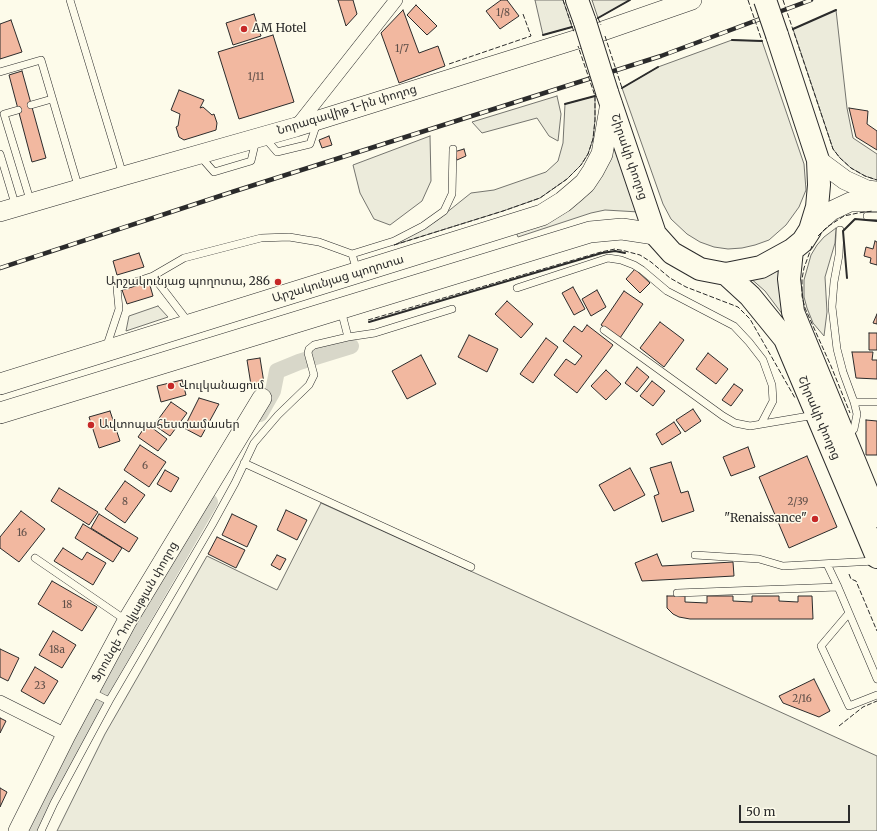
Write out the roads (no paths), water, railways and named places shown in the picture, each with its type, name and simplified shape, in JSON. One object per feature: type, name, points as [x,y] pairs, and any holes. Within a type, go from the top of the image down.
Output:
[{"type":"highway","name":"Շիրակի փողոց","points":[[577,0],[655,234],[672,253],[700,269],[726,274],[761,267],[792,250],[803,241],[810,230],[817,207],[819,185],[818,160],[765,0]]},
{"type":"highway","name":"Շիրակի փողոց","points":[[792,250],[789,279],[793,312],[877,516]]},
{"type":"highway","name":"Շիրակի փողոց","points":[[726,274],[750,296],[785,339],[877,557]]},
{"type":"main road","name":"Նորագավիթ 1-ին փողոց","points":[[16,208],[198,154],[296,127],[597,33],[692,0]]},
{"type":"main road","name":"Արշակունյաց պողոտա","points":[[0,384],[191,325],[355,264],[542,215],[564,202],[585,183],[602,154],[609,98]]},
{"type":"main road","points":[[818,160],[845,180],[867,190],[877,191]]},
{"type":"main road","points":[[810,230],[831,211],[850,202],[872,209]]},
{"type":"main road","points":[[0,413],[340,309],[455,272],[590,232],[622,228],[655,234]]},
{"type":"main road","name":"Ֆրունզե Դովլաթյան փողոց","points":[[18,831],[66,735],[100,696],[127,621],[262,398]]},
{"type":"street","points":[[296,127],[396,0]]},
{"type":"street","points":[[0,702],[66,735]]},
{"type":"lane","points":[[70,0],[124,176]]},
{"type":"lane","points":[[0,72],[40,60],[79,189]]},
{"type":"lane","points":[[32,105],[52,99]]},
{"type":"lane","points":[[16,208],[4,114],[18,110]]},
{"type":"lane","points":[[260,137],[278,152],[310,144],[318,120]]},
{"type":"lane","points":[[104,351],[119,309],[117,288],[153,276],[184,258],[260,238],[289,237],[319,242],[355,264],[423,226],[444,211],[452,194],[453,149]]},
{"type":"lane","points":[[0,154],[16,208]]},
{"type":"lane","points":[[872,209],[877,216]]},
{"type":"lane","points":[[840,230],[839,255],[834,282],[832,307],[838,350],[843,372],[857,414],[854,429],[845,440]]},
{"type":"lane","points":[[517,288],[608,258],[621,260],[634,265],[667,291],[734,326],[749,342],[763,360],[772,385],[773,401],[761,424]]},
{"type":"lane","points":[[153,276],[191,325]]},
{"type":"lane","points":[[40,831],[54,803],[100,696],[212,525],[254,443],[292,401],[309,385],[314,375],[308,353],[309,349],[314,345],[348,337],[375,333],[452,308]]},
{"type":"lane","points":[[340,309],[348,337]]},
{"type":"lane","points":[[604,330],[723,416],[735,423],[750,426],[817,415]]},
{"type":"lane","points":[[854,402],[877,402]]},
{"type":"lane","points":[[244,463],[471,567]]},
{"type":"lane","points":[[695,555],[759,559],[783,566],[877,561]]},
{"type":"lane","points":[[35,558],[127,621]]},
{"type":"lane","points":[[827,564],[877,679]]},
{"type":"lane","points":[[677,592],[838,587]]},
{"type":"lane","points":[[849,613],[821,646],[849,706],[877,695]]},
{"type":"waterway","points":[[260,414],[273,391],[277,371],[299,362],[351,346]]},
{"type":"waterway","points":[[32,831],[97,698],[210,502]]},
{"type":"railway","points":[[0,268],[232,192],[661,56],[811,0]]},
{"type":"place","name":"AM Hotel","points":[[244,29]]},
{"type":"place","name":"Արշակունյաց պողոտա, 286","points":[[278,282]]},
{"type":"place","name":"Վուլկանացում","points":[[171,386]]},
{"type":"place","name":"Ավտոպահեստամասեր","points":[[91,425]]},
{"type":"place","name":"\"Renaissance\"","points":[[815,519]]}]
